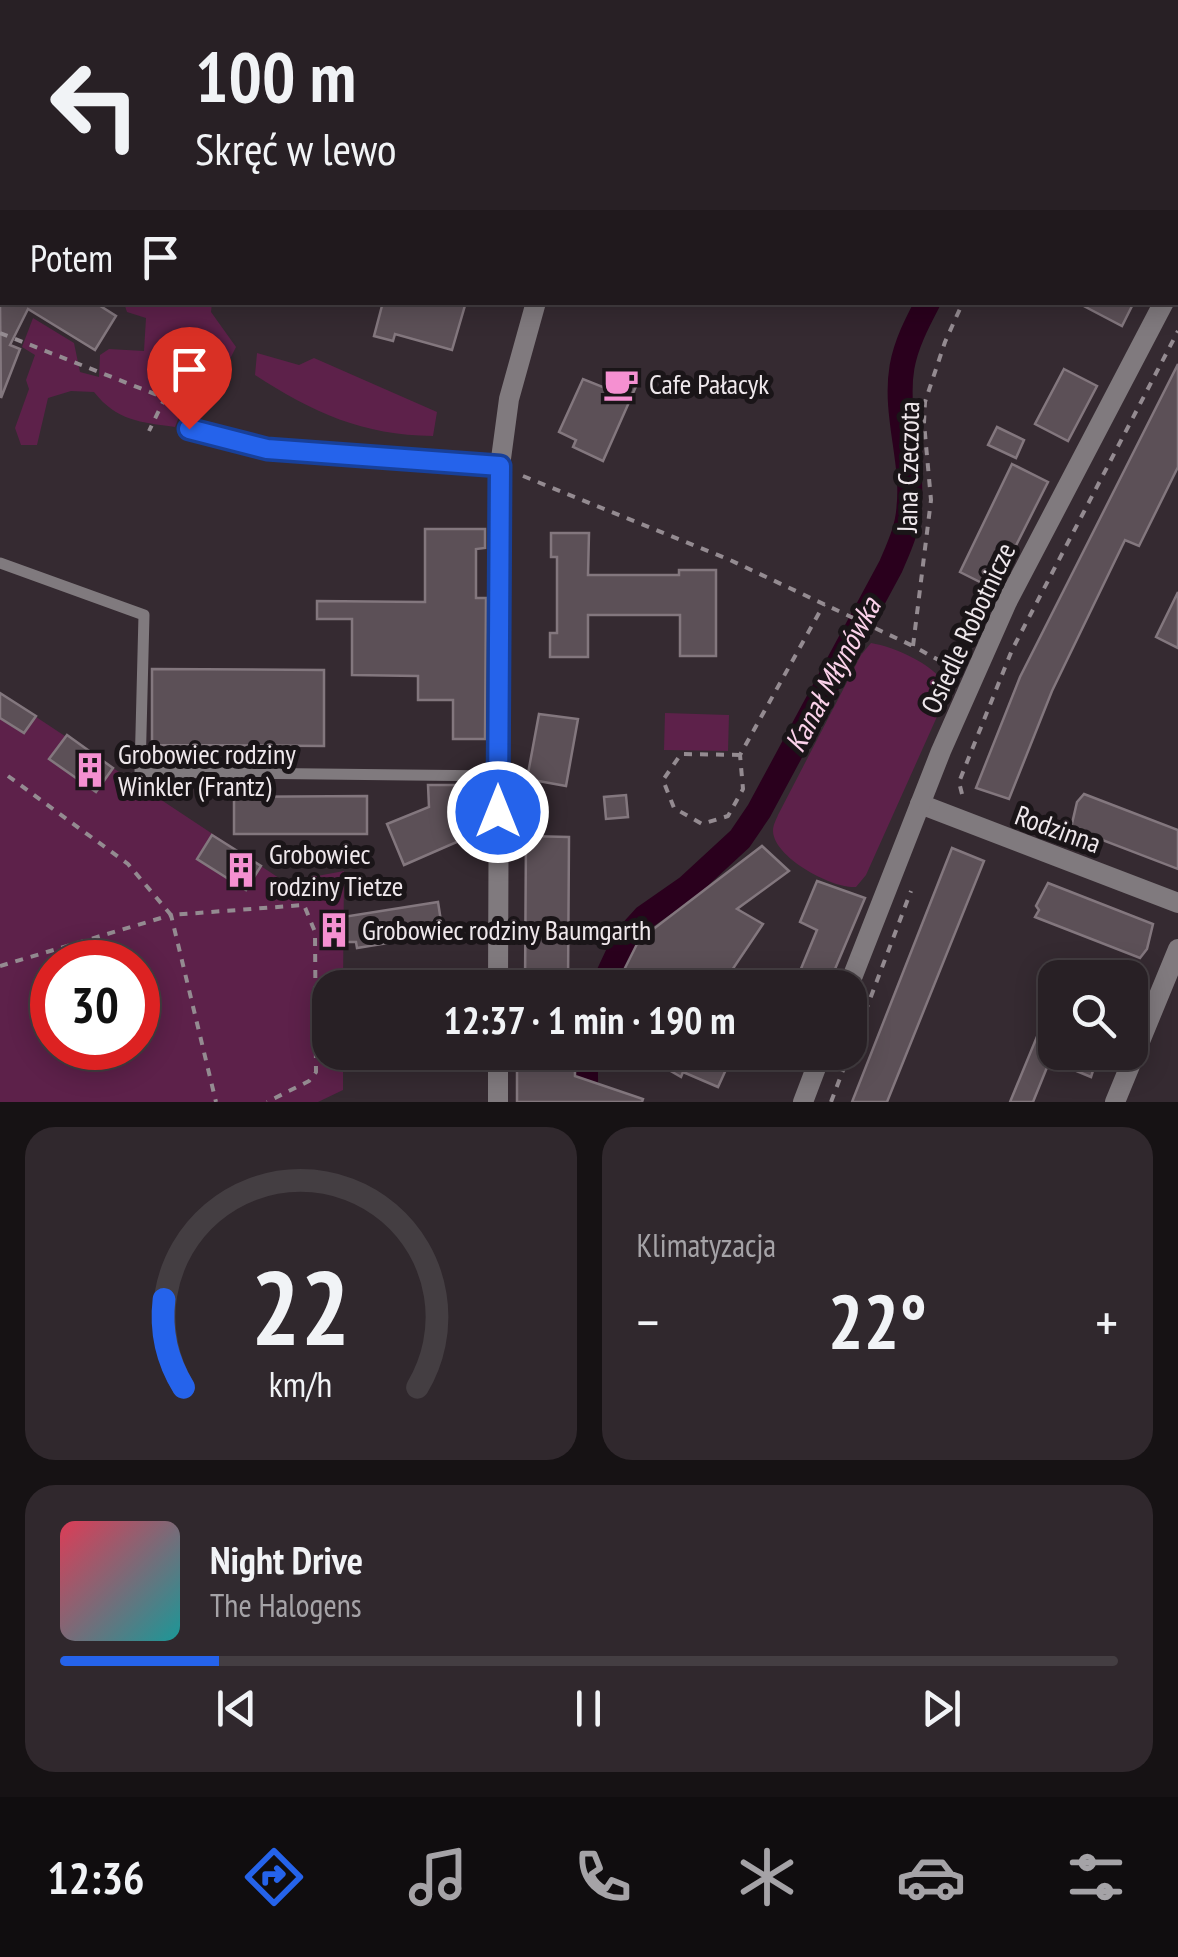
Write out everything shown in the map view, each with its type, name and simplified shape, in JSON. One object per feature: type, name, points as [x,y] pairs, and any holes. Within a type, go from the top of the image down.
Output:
[{"type":"street","points":[[498,970],[500,466],[510,399],[535,305]]},
{"type":"street","name":"Osiedle Robotnicze","points":[[855,970],[920,804],[1007,602],[1162,305]]},
{"type":"street","name":"Rodzinna","points":[[920,804],[1178,903]]},
{"type":"street","points":[[1115,1102],[1178,950]]},
{"type":"street","points":[[498,1070],[498,1102]]},
{"type":"street","points":[[802,1102],[815,1070]]},
{"type":"lane","points":[[189,429],[267,449],[500,466]]},
{"type":"lane","points":[[0,563],[144,615],[140,772],[498,776]]},
{"type":"path","name":"Jana Czeczota","points":[[913,646],[931,500],[925,402],[944,342],[962,305]]},
{"type":"path","points":[[962,794],[959,782],[1012,650],[1178,331]]},
{"type":"path","points":[[0,332],[164,398],[150,431]]},
{"type":"path","points":[[500,466],[730,560],[958,671]]},
{"type":"path","points":[[740,755],[681,754],[663,780],[674,808],[702,824],[728,816],[744,789],[740,755],[824,604]]},
{"type":"path","points":[[8,776],[128,864],[170,915],[216,1102]]},
{"type":"path","points":[[831,1102],[914,884]]},
{"type":"path","points":[[0,966],[170,915],[304,906],[314,932],[316,1072],[309,1081],[266,1102]]},
{"type":"shaded area","points":[[125,305],[212,305],[211,312],[236,347],[206,407],[185,401],[175,427],[130,418],[111,409],[94,392],[71,391],[48,398],[37,445],[21,445],[15,428],[29,389],[26,380],[35,355],[22,347],[33,318],[74,343],[80,372],[99,377],[100,355],[109,349],[144,351],[146,318],[127,312]]},
{"type":"shaded area","points":[[257,353],[299,365],[314,358],[437,412],[433,436],[361,426],[319,411],[255,375]]},
{"type":"shaded area","points":[[871,643],[913,658],[946,685],[944,701],[866,875],[856,887],[833,883],[806,870],[783,851],[773,829],[861,655]]},
{"type":"shaded area","points":[[0,693],[285,882],[344,871],[343,970],[312,970],[312,1070],[343,1070],[343,1090],[318,1102],[0,1102]]},
{"type":"shaded area","points":[[665,713],[729,715],[728,751],[664,750]]},
{"type":"building","points":[[0,305],[99,305],[116,316],[95,350],[28,309],[10,345],[20,349],[1,398]]},
{"type":"building","points":[[382,305],[465,305],[452,350],[395,334],[393,341],[374,336]]},
{"type":"building","points":[[1082,305],[1132,305],[1122,326]]},
{"type":"building","points":[[1178,364],[1178,467],[1139,546],[1125,540],[1052,691],[1009,799],[976,788],[1020,677]]},
{"type":"building","points":[[1064,369],[1097,386],[1068,441],[1035,424]]},
{"type":"building","points":[[618,373],[638,382],[603,461],[573,447],[576,440],[559,432],[583,379],[610,390]]},
{"type":"building","points":[[997,427],[1024,440],[1016,458],[988,445]]},
{"type":"building","points":[[1012,464],[1048,482],[994,589],[960,572]]},
{"type":"building","points":[[425,529],[485,529],[485,548],[476,549],[476,598],[486,598],[485,739],[453,739],[453,700],[418,700],[418,676],[352,675],[352,619],[317,619],[317,601],[425,602]]},
{"type":"building","points":[[551,533],[589,533],[588,575],[679,575],[679,570],[716,570],[716,656],[680,656],[680,615],[588,615],[588,657],[550,657],[550,633],[557,633],[557,557],[551,557]]},
{"type":"building","points":[[1178,592],[1178,648],[1156,637]]},
{"type":"building","points":[[152,669],[324,670],[324,746],[152,745]]},
{"type":"building","points":[[0,693],[36,716],[24,733],[0,718]]},
{"type":"building","points":[[539,714],[578,719],[566,786],[527,779]]},
{"type":"building","points":[[67,735],[113,768],[96,792],[49,759]]},
{"type":"building","points":[[428,785],[472,785],[472,829],[466,838],[404,865],[387,824],[429,807]]},
{"type":"building","points":[[1084,794],[1178,830],[1178,869],[1071,828],[1077,802]]},
{"type":"building","points":[[626,795],[628,817],[606,819],[604,797]]},
{"type":"building","points":[[367,796],[367,834],[234,834],[234,797]]},
{"type":"building","points":[[212,835],[261,866],[246,890],[197,859]]},
{"type":"building","points":[[526,836],[569,837],[568,970],[525,970]]},
{"type":"building","points":[[762,846],[789,871],[737,909],[763,924],[732,970],[624,970],[639,940]]},
{"type":"building","points":[[952,848],[984,861],[887,1102],[852,1102]]},
{"type":"building","points":[[817,881],[865,898],[835,970],[800,970],[817,930],[800,922]]},
{"type":"building","points":[[1048,883],[1153,924],[1147,949],[1140,958],[1035,917]]},
{"type":"building","points":[[438,902],[443,934],[357,948],[356,942],[324,942],[324,920]]},
{"type":"building","points":[[1038,1034],[1038,1070],[1046,1070],[1033,1102],[1010,1102]]},
{"type":"building","points":[[517,1070],[575,1070],[575,1076],[643,1099],[642,1102],[517,1102]]},
{"type":"building","points":[[669,1070],[726,1070],[718,1087],[683,1072],[681,1077]]},
{"type":"building","points":[[1074,1070],[1093,1070],[1091,1077]]},
{"type":"waterway","name":"Kanał Młynówka","points":[[610,970],[625,939],[645,917],[688,887],[740,839],[759,811],[891,566],[905,530],[910,490],[900,402],[902,367],[927,305]]},
{"type":"waterway","name":"Kanał Młynówka","points":[[585,1070],[586,1102]]},
{"type":"place","name":"Cafe Pałacyk","points":[[621,384]]},
{"type":"place","name":"Grobowiec rodziny Winkler (Frantz)","points":[[90,770]]},
{"type":"place","name":"Grobowiec rodziny Tietze","points":[[241,870]]},
{"type":"place","name":"Grobowiec rodziny Baumgarth","points":[[334,930]]},
{"type":"route","points":[[189,429],[267,449],[500,466],[498,812]]}]
